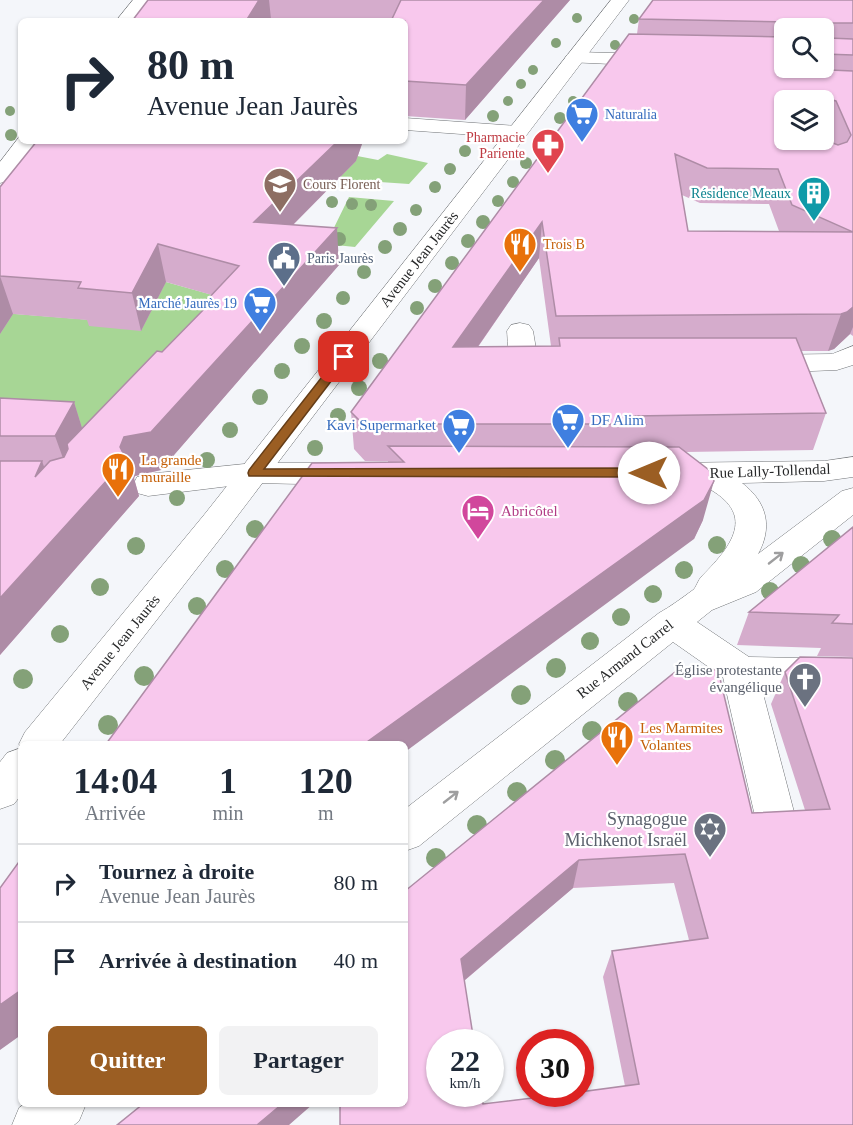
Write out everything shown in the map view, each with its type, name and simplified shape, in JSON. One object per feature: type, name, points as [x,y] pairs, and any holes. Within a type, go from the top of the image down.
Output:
[{"type":"street","points":[[127,18],[142,0]]},
{"type":"street","name":"Avenue Jean Jaurès","points":[[40,741],[254,473],[620,0]]},
{"type":"street","points":[[575,58],[671,60]]},
{"type":"street","points":[[408,124],[517,132]]},
{"type":"street","points":[[0,176],[26,144]]},
{"type":"street","points":[[520,331],[522,354],[528,363],[583,364]]},
{"type":"street","points":[[738,364],[837,362],[853,354]]},
{"type":"street","name":"Rue Lally-Tollendal","points":[[637,473],[824,471],[853,467]]},
{"type":"street","points":[[148,485],[254,473],[378,474]]},
{"type":"street","points":[[699,601],[741,557],[752,535],[754,525],[741,498],[707,474]]},
{"type":"street","name":"Rue Armand Carrel","points":[[408,831],[699,601],[744,583],[853,499]]},
{"type":"street","points":[[671,623],[742,671],[853,674]]},
{"type":"street","points":[[742,671],[741,680],[774,812]]},
{"type":"street","points":[[0,792],[18,769]]},
{"type":"street","points":[[36,1125],[58,1107]]},
{"type":"green space","points":[[387,154],[428,163],[409,184],[336,179],[352,155],[378,160]]},
{"type":"green space","points":[[349,197],[394,201],[355,247],[326,244]]},
{"type":"green space","points":[[166,282],[245,304],[65,450],[0,436],[0,317],[3,313],[92,320],[112,287]]},
{"type":"pier","points":[[5,0],[56,0],[39,18],[18,18],[18,40],[0,59],[0,5]]},
{"type":"building","points":[[148,0],[259,0],[248,18],[134,18]]},
{"type":"building","points":[[401,0],[544,0],[466,85],[408,81],[408,18],[392,18]]},
{"type":"building","points":[[653,0],[853,0],[853,23],[834,23],[834,18],[774,18],[774,22],[639,19]]},
{"type":"building","points":[[629,34],[774,37],[774,78],[834,78],[834,70],[853,71],[853,232],[853,307],[847,312],[841,314],[556,316],[542,222],[453,347],[560,346],[559,338],[796,338],[826,413],[635,416],[645,424],[363,424],[351,412]],"holes":[[[675,154],[707,168],[778,169],[792,205],[853,232],[688,231]]]},
{"type":"building","points":[[834,38],[853,39],[853,55],[834,54]]},
{"type":"building","points":[[35,144],[335,144],[254,222],[337,228],[151,432],[124,437],[120,447],[124,455],[128,457],[0,598],[0,461],[42,461],[35,477],[50,461],[64,457],[68,449],[67,444],[157,351],[162,352],[210,303],[205,302],[239,266],[158,244],[132,293],[78,288],[81,282],[0,276],[0,187]]},
{"type":"building","points":[[0,398],[74,402],[55,436],[0,436]]},
{"type":"building","points":[[388,446],[679,447],[709,470],[714,481],[704,500],[368,741],[108,741],[312,463],[404,462]]},
{"type":"building","points":[[853,527],[853,624],[832,623],[839,615],[749,612]]},
{"type":"building","points":[[800,657],[853,658],[853,1125],[340,1125],[340,1107],[408,1107],[408,889],[680,668],[684,671],[689,667],[718,670],[752,813],[830,809],[785,672]],"holes":[[[685,854],[708,938],[612,951],[639,1084],[594,1090],[594,1107],[516,1107],[516,1100],[504,1101],[504,1107],[426,1107],[426,1029],[472,1029],[461,959],[579,860]]]},
{"type":"building","points":[[18,863],[18,992],[0,1005],[0,888]]},
{"type":"building","points":[[139,1107],[278,1107],[257,1125],[117,1125]]},
{"type":"place","name":"Naturalia","points":[[582,143]]},
{"type":"place","name":"Pharmacie Pariente","points":[[548,174]]},
{"type":"place","name":"Cours Florent","points":[[280,213]]},
{"type":"place","name":"Résidence Meaux","points":[[814,222]]},
{"type":"place","name":"Trois B","points":[[520,273]]},
{"type":"place","name":"Paris Jaurès","points":[[284,287]]},
{"type":"place","name":"Marché Jaurès 19","points":[[260,332]]},
{"type":"place","name":"DF Alim","points":[[568,449]]},
{"type":"place","name":"Kavi Supermarket","points":[[459,454]]},
{"type":"place","name":"La grande muraille","points":[[118,498]]},
{"type":"place","name":"Abricôtel","points":[[478,540]]},
{"type":"place","name":"Église protestante évangélique","points":[[805,708]]},
{"type":"place","name":"Les Marmites Volantes","points":[[617,766]]},
{"type":"place","name":"Synagogue Michkenot Israël","points":[[710,858]]},
{"type":"route","points":[[344,357],[254,473],[649,473]]}]
